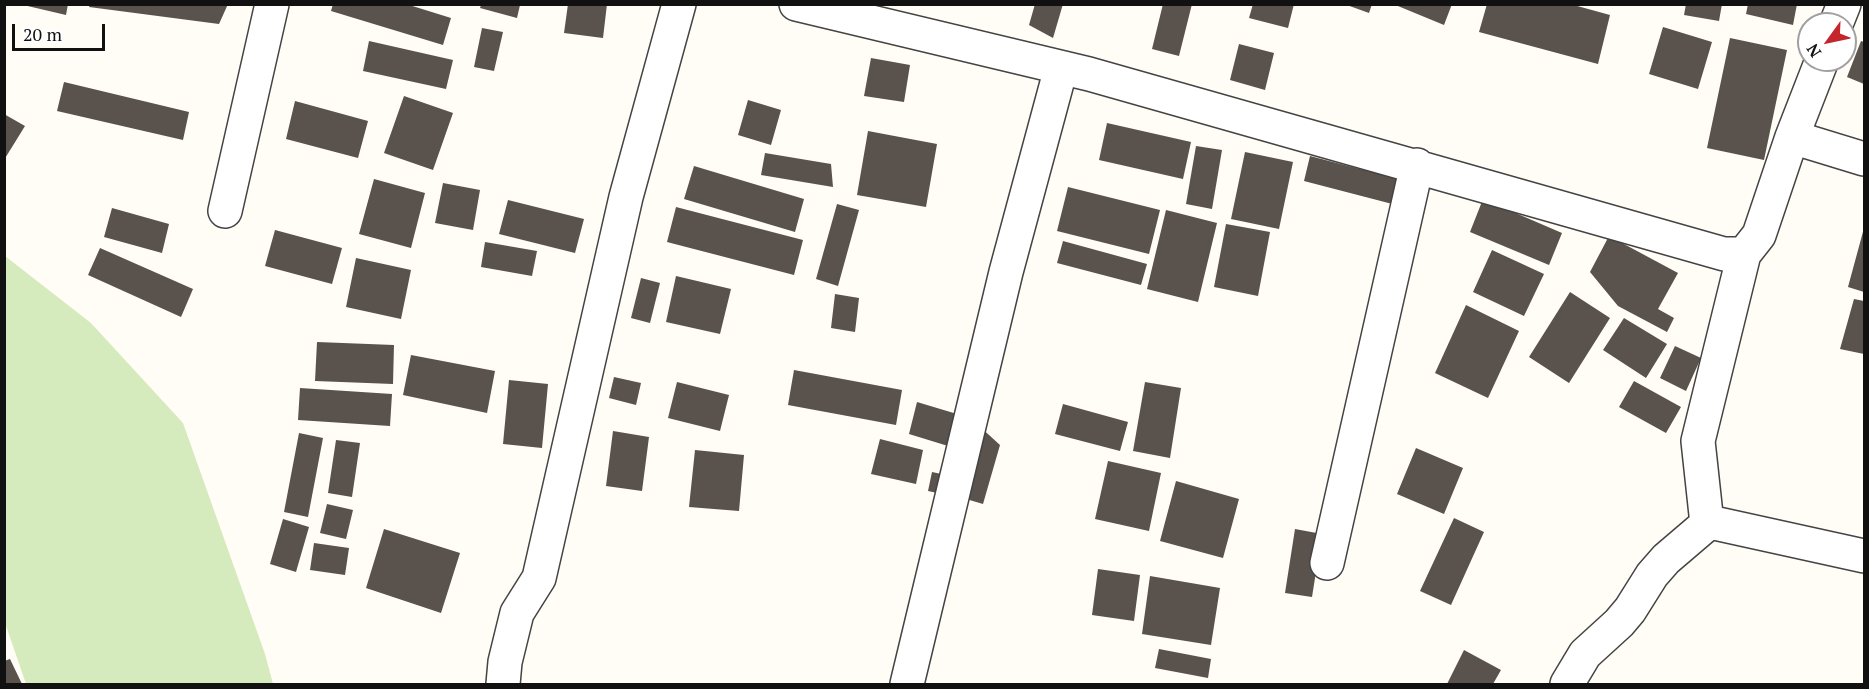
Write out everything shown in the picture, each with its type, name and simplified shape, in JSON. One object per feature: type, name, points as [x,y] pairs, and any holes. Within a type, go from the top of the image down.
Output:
[{"type":"street","points":[[225,211],[272,4]]},
{"type":"street","points":[[503,684],[505,662],[517,613],[539,578],[626,197],[679,4]]},
{"type":"street","points":[[796,4],[878,14],[1062,68],[1417,165],[1724,254],[1744,254]]},
{"type":"street","points":[[907,684],[1006,272],[1062,68]]},
{"type":"street","points":[[1707,524],[1698,441],[1744,254],[1759,236],[1792,137],[1817,72]]},
{"type":"street","points":[[1792,137],[1864,159]]},
{"type":"street","points":[[1327,563],[1417,165]]},
{"type":"street","points":[[1567,684],[1585,654],[1619,623],[1652,575],[1666,559],[1707,524],[1723,525],[1864,556]]},
{"type":"green space","points":[[5,256],[91,323],[183,423],[265,654],[273,684],[26,684],[4,620]]},
{"type":"building","points":[[19,4],[68,4],[66,15]]},
{"type":"building","points":[[90,4],[228,4],[219,24],[89,7]]},
{"type":"building","points":[[333,4],[406,4],[451,18],[443,45],[331,11]]},
{"type":"building","points":[[568,4],[607,4],[603,38],[564,33]]},
{"type":"building","points":[[1035,4],[1063,4],[1053,38],[1029,25]]},
{"type":"building","points":[[1163,4],[1192,4],[1179,56],[1152,49]]},
{"type":"building","points":[[1253,4],[1294,4],[1288,28],[1249,18]]},
{"type":"building","points":[[1344,4],[1372,4],[1369,13]]},
{"type":"building","points":[[1393,4],[1452,4],[1444,25]]},
{"type":"building","points":[[1487,4],[1570,4],[1610,15],[1598,64],[1479,32]]},
{"type":"building","points":[[1686,4],[1722,4],[1719,21],[1684,15]]},
{"type":"building","points":[[1748,4],[1797,4],[1793,25],[1746,14]]},
{"type":"building","points":[[481,5],[520,5],[517,18],[480,8]]},
{"type":"building","points":[[1663,27],[1712,42],[1698,89],[1649,74]]},
{"type":"building","points":[[482,28],[503,32],[494,71],[474,67]]},
{"type":"building","points":[[1730,38],[1787,50],[1764,160],[1707,148]]},
{"type":"building","points":[[369,41],[453,60],[446,89],[363,71]]},
{"type":"building","points":[[1861,41],[1864,42],[1864,84],[1847,77],[1849,72],[1857,72],[1857,51]]},
{"type":"building","points":[[1239,44],[1274,53],[1265,90],[1230,80]]},
{"type":"building","points":[[871,58],[910,65],[904,102],[864,96]]},
{"type":"building","points":[[64,82],[189,112],[183,140],[57,111]]},
{"type":"building","points":[[404,96],[453,113],[433,170],[384,153]]},
{"type":"building","points":[[748,100],[781,110],[771,145],[738,135]]},
{"type":"building","points":[[295,101],[368,121],[358,158],[286,139]]},
{"type":"building","points":[[4,114],[25,126],[4,160]]},
{"type":"building","points":[[1107,123],[1191,142],[1183,179],[1099,160]]},
{"type":"building","points":[[868,131],[937,144],[926,207],[857,195]]},
{"type":"building","points":[[1196,146],[1222,150],[1212,209],[1186,204]]},
{"type":"building","points":[[1245,152],[1293,162],[1279,229],[1231,219]]},
{"type":"building","points":[[765,153],[831,164],[833,187],[761,175]]},
{"type":"building","points":[[1310,156],[1406,181],[1400,206],[1304,181]]},
{"type":"building","points":[[694,166],[804,199],[795,232],[684,199]]},
{"type":"building","points":[[374,179],[425,193],[411,248],[359,234]]},
{"type":"building","points":[[443,183],[480,190],[473,230],[435,223]]},
{"type":"building","points":[[1068,187],[1160,210],[1149,254],[1057,231]]},
{"type":"building","points":[[1483,199],[1562,233],[1549,265],[1470,232]]},
{"type":"building","points":[[508,200],[584,219],[575,253],[499,234]]},
{"type":"building","points":[[837,204],[859,210],[838,286],[816,279]]},
{"type":"building","points":[[676,207],[803,240],[794,275],[667,242]]},
{"type":"building","points":[[112,208],[169,224],[162,253],[104,237]]},
{"type":"building","points":[[1166,210],[1217,223],[1198,302],[1147,289]]},
{"type":"building","points":[[1226,224],[1270,232],[1258,296],[1214,287]]},
{"type":"building","points":[[1864,228],[1864,292],[1848,287]]},
{"type":"building","points":[[275,230],[342,248],[332,284],[265,266]]},
{"type":"building","points":[[1609,236],[1678,273],[1658,309],[1674,318],[1667,332],[1618,306],[1590,272]]},
{"type":"building","points":[[1063,241],[1147,264],[1141,285],[1057,263]]},
{"type":"building","points":[[485,242],[537,251],[532,276],[481,267]]},
{"type":"building","points":[[100,248],[193,289],[181,317],[88,275]]},
{"type":"building","points":[[1492,250],[1544,274],[1524,316],[1473,292]]},
{"type":"building","points":[[356,258],[411,270],[401,319],[346,307]]},
{"type":"building","points":[[676,276],[731,289],[720,334],[666,322]]},
{"type":"building","points":[[641,278],[660,283],[650,323],[631,318]]},
{"type":"building","points":[[1570,292],[1610,318],[1569,383],[1529,357]]},
{"type":"building","points":[[835,294],[859,298],[855,332],[831,328]]},
{"type":"building","points":[[1854,299],[1864,301],[1864,354],[1840,349]]},
{"type":"building","points":[[1466,305],[1519,331],[1488,398],[1435,373]]},
{"type":"building","points":[[1624,318],[1667,344],[1646,378],[1603,350]]},
{"type":"building","points":[[317,342],[394,345],[393,384],[315,381]]},
{"type":"building","points":[[1675,346],[1701,358],[1686,391],[1660,378]]},
{"type":"building","points":[[411,355],[495,371],[487,413],[403,395]]},
{"type":"building","points":[[794,370],[902,390],[896,425],[788,405]]},
{"type":"building","points":[[614,377],[641,383],[636,405],[609,398]]},
{"type":"building","points":[[509,380],[548,384],[542,448],[503,444]]},
{"type":"building","points":[[1634,381],[1681,407],[1666,433],[1619,407]]},
{"type":"building","points":[[677,382],[729,395],[720,431],[668,418]]},
{"type":"building","points":[[1145,382],[1181,388],[1170,458],[1133,451]]},
{"type":"building","points":[[300,388],[392,394],[390,426],[298,420]]},
{"type":"building","points":[[917,402],[957,414],[948,446],[909,434]]},
{"type":"building","points":[[1063,404],[1128,422],[1120,451],[1055,434]]},
{"type":"building","points":[[977,424],[1000,445],[983,504],[956,496]]},
{"type":"building","points":[[613,431],[649,437],[642,491],[606,486]]},
{"type":"building","points":[[299,433],[323,438],[308,517],[284,512]]},
{"type":"building","points":[[880,439],[923,450],[916,484],[871,474]]},
{"type":"building","points":[[336,440],[360,443],[352,497],[328,493]]},
{"type":"building","points":[[1416,448],[1463,468],[1444,514],[1397,494]]},
{"type":"building","points":[[695,450],[744,455],[739,511],[689,507]]},
{"type":"building","points":[[1108,461],[1161,473],[1149,531],[1095,519]]},
{"type":"building","points":[[932,472],[946,475],[942,494],[928,491]]},
{"type":"building","points":[[1176,481],[1239,499],[1223,558],[1160,541]]},
{"type":"building","points":[[327,504],[353,510],[346,539],[320,533]]},
{"type":"building","points":[[1454,518],[1484,532],[1451,605],[1420,591]]},
{"type":"building","points":[[283,519],[309,527],[296,572],[270,564]]},
{"type":"building","points":[[384,529],[460,553],[441,613],[366,588]]},
{"type":"building","points":[[1295,529],[1322,534],[1312,597],[1285,593]]},
{"type":"building","points":[[314,543],[349,548],[345,575],[310,570]]},
{"type":"building","points":[[1098,569],[1140,575],[1134,621],[1092,615]]},
{"type":"building","points":[[1150,576],[1220,588],[1211,645],[1142,634]]},
{"type":"building","points":[[1159,649],[1211,659],[1208,678],[1155,668]]},
{"type":"building","points":[[1464,650],[1501,670],[1493,684],[1447,684]]},
{"type":"building","points":[[10,659],[22,684],[4,684],[4,661]]}]
